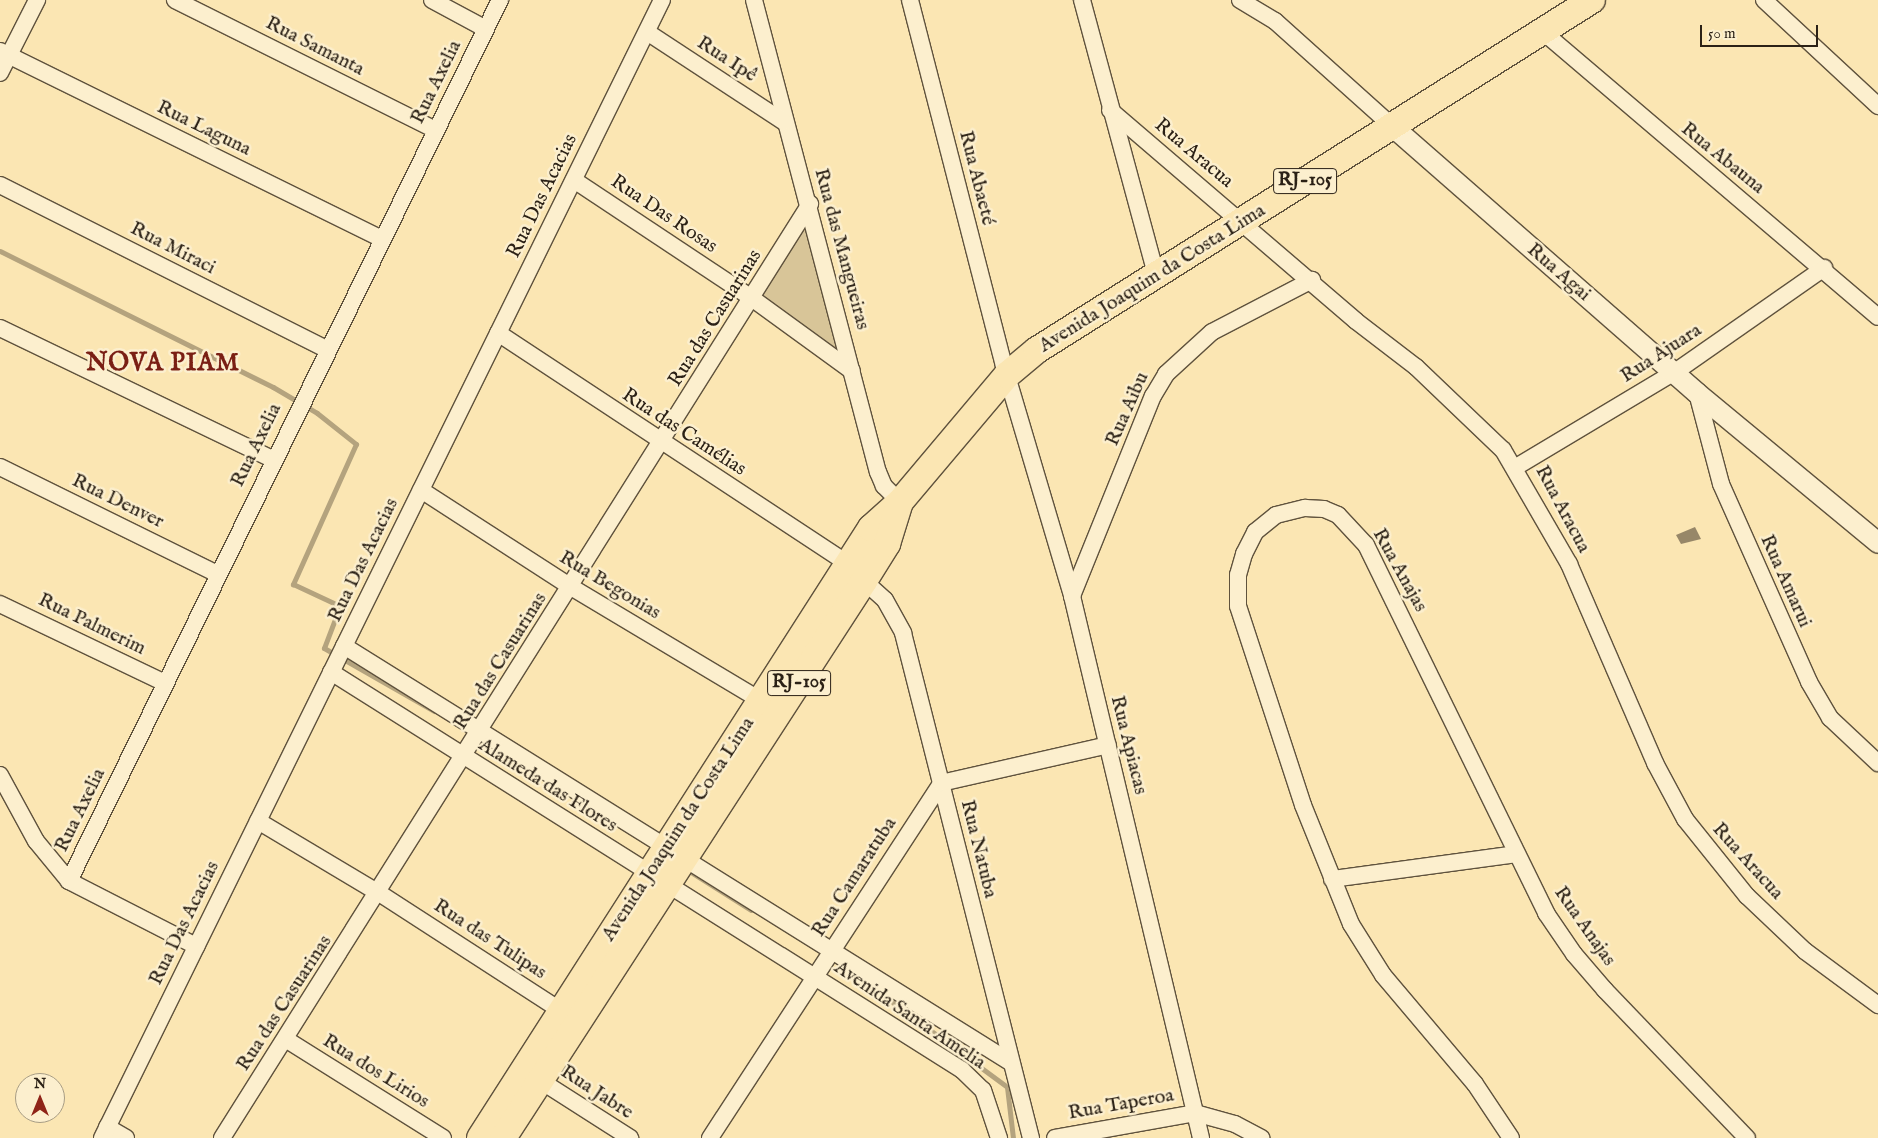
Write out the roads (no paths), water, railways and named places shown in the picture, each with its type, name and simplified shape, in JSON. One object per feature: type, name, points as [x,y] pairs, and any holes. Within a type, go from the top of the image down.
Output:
[{"type":"main road","name":"Avenida Joaquim da Costa Lima","points":[[480,1138],[569,1016],[856,573],[887,544],[900,502],[1005,370],[1592,0]]},
{"type":"main road","name":"Avenida Joaquim da Costa Lima","points":[[503,1138],[541,1081],[569,1016]]},
{"type":"street","points":[[0,73],[4,54],[37,0]]},
{"type":"street","name":"Rua Samanta","points":[[175,0],[436,130]]},
{"type":"street","points":[[432,0],[486,29]]},
{"type":"street","name":"Rua Axelia","points":[[69,881],[272,459],[500,0]]},
{"type":"street","name":"Rua Das Acacias","points":[[105,1133],[662,0]]},
{"type":"street","name":"Rua das Mangueiras","points":[[754,0],[784,122],[810,204],[878,472],[884,486],[900,502]]},
{"type":"street","name":"Rua Abaeté","points":[[910,0],[1005,370]]},
{"type":"street","points":[[1082,0],[1110,110],[1156,275]]},
{"type":"street","name":"Rua Agai","points":[[1240,0],[1274,21],[1697,393],[1878,543]]},
{"type":"street","points":[[1764,0],[1878,106]]},
{"type":"street","name":"Rua Abauna","points":[[1542,31],[1824,268],[1878,317]]},
{"type":"street","name":"Rua Ipê","points":[[647,32],[784,122]]},
{"type":"street","name":"Rua Laguna","points":[[4,54],[382,239]]},
{"type":"street","name":"Rua Aracua","points":[[1110,110],[1312,280],[1356,321],[1435,384],[1516,468],[1569,564],[1655,763],[1685,819],[1755,903],[1805,950],[1878,1005]]},
{"type":"street","name":"Rua Das Rosas","points":[[574,180],[753,299],[852,371]]},
{"type":"street","name":"Rua Miraci","points":[[0,185],[326,349]]},
{"type":"street","name":"Rua das Casuarinas","points":[[222,1138],[287,1040],[753,299],[810,204]]},
{"type":"street","name":"Rua Ajuara","points":[[1516,468],[1675,372],[1824,268]]},
{"type":"street","name":"Rua Aibu","points":[[1072,596],[1153,396],[1166,374],[1212,332],[1312,280]]},
{"type":"street","points":[[0,328],[272,459]]},
{"type":"street","name":"Rua das Camélias","points":[[498,333],[856,573]]},
{"type":"street","name":"Rua Apiacas","points":[[1005,370],[1072,596],[1201,1138]]},
{"type":"street","name":"Rua Amarui","points":[[1697,393],[1716,470],[1809,682],[1830,718],[1878,762]]},
{"type":"street","name":"Rua Denver","points":[[0,467],[217,574]]},
{"type":"street","name":"Rua Begonias","points":[[421,490],[571,588],[770,706]]},
{"type":"street","name":"Rua Anajas","points":[[1511,1138],[1475,1084],[1383,975],[1351,924],[1332,879],[1249,648],[1238,606],[1238,575],[1255,532],[1276,515],[1305,508],[1338,515],[1366,545],[1546,913],[1574,954],[1747,1138]]},
{"type":"street","name":"Rua Natuba","points":[[856,573],[885,600],[903,633],[1010,1062],[1032,1138]]},
{"type":"street","name":"Rua Palmerim","points":[[0,604],[165,683]]},
{"type":"street","name":"Avenida Santa Amelia","points":[[344,646],[482,728],[1010,1062]]},
{"type":"street","name":"Alameda das Flores","points":[[330,672],[464,758],[659,878]]},
{"type":"street","points":[[941,783],[1108,745]]},
{"type":"street","points":[[0,775],[36,842],[69,881],[196,946]]},
{"type":"street","name":"Rua Camaratuba","points":[[710,1138],[941,783]]},
{"type":"street","points":[[258,821],[379,893]]},
{"type":"street","points":[[1332,879],[1516,854]]},
{"type":"street","name":"Avenida Santa Amelia","points":[[659,878],[978,1083],[999,1138]]},
{"type":"street","name":"Rua das Tulipas","points":[[379,893],[569,1016]]},
{"type":"street","name":"Rua dos Lirios","points":[[287,1040],[443,1138]]},
{"type":"street","name":"Rua Jabre","points":[[541,1081],[630,1138]]},
{"type":"street","points":[[1195,1113],[1235,1124],[1261,1138]]},
{"type":"street","name":"Rua Taperoa","points":[[1055,1138],[1195,1113]]},
{"type":"street","points":[[105,1133],[126,1138]]},
{"type":"waterway","points":[[0,251],[273,387],[317,413],[356,444],[293,584],[340,606],[324,648],[434,711]]},
{"type":"waterway","points":[[689,871],[751,910]]},
{"type":"waterway","points":[[854,974],[1007,1087],[1013,1138]]},
{"type":"district","name":"NOVA PIAM","points":[[163,363]]}]
